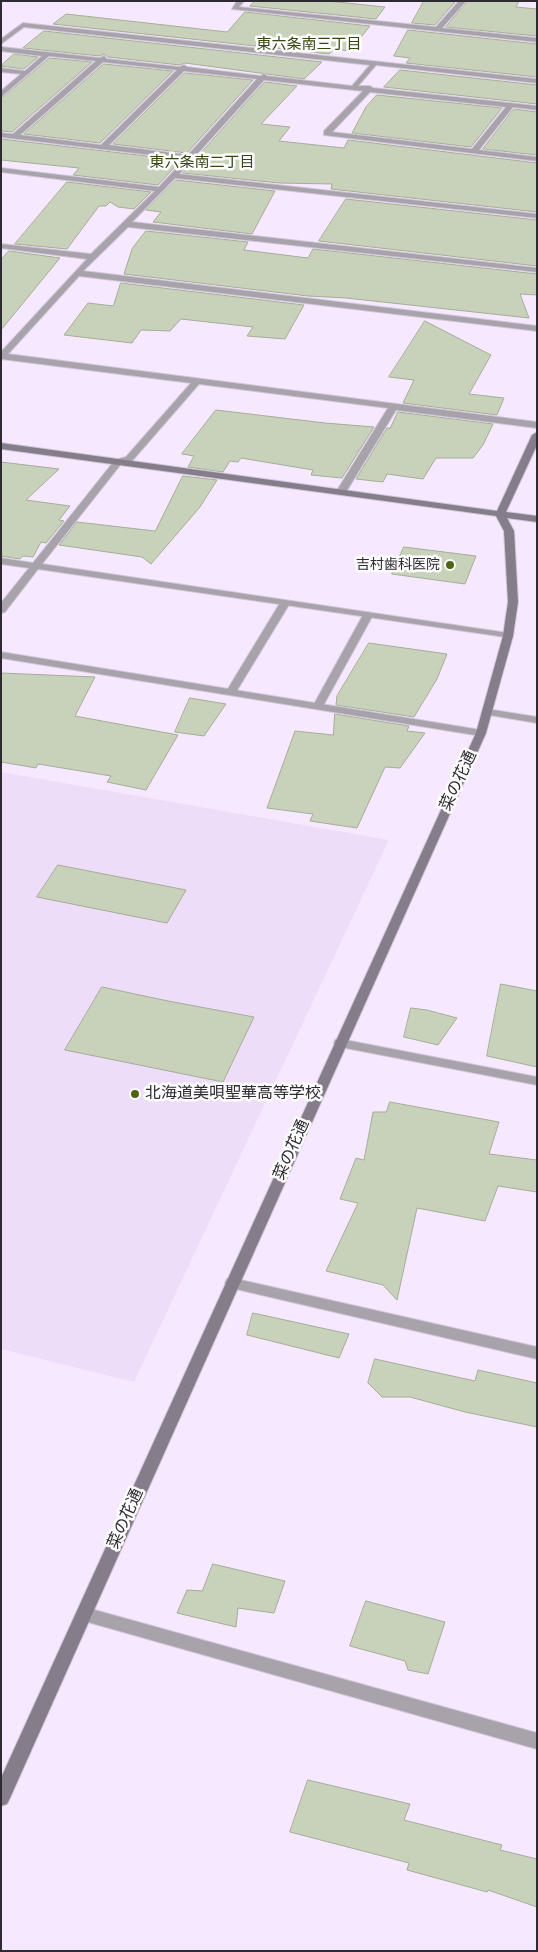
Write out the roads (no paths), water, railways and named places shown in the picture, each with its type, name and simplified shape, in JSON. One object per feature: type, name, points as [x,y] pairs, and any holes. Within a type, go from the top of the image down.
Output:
[{"type":"street","points":[[241,1],[234,8],[537,40]]},
{"type":"street","points":[[438,29],[463,1]]},
{"type":"street","points":[[1,42],[23,25],[537,81]]},
{"type":"street","points":[[1,49],[104,58],[537,108]]},
{"type":"street","points":[[1,95],[49,53]]},
{"type":"street","points":[[14,137],[104,58]]},
{"type":"street","points":[[354,87],[374,64]]},
{"type":"street","points":[[103,147],[184,67]]},
{"type":"street","points":[[1,70],[26,73]]},
{"type":"street","points":[[2,356],[76,273],[161,189],[264,76]]},
{"type":"street","points":[[370,88],[327,133],[537,159]]},
{"type":"street","points":[[474,151],[511,105]]},
{"type":"street","points":[[1,135],[189,157]]},
{"type":"street","points":[[1,170],[161,189]]},
{"type":"street","points":[[172,175],[537,216]]},
{"type":"street","points":[[125,224],[537,270]]},
{"type":"street","points":[[1,246],[93,256]]},
{"type":"street","points":[[76,273],[537,329]]},
{"type":"street","points":[[2,356],[537,426]]},
{"type":"street","points":[[1,610],[118,462],[130,459],[197,381]]},
{"type":"street","points":[[341,492],[394,406]]},
{"type":"street","points":[[500,514],[537,435]]},
{"type":"street","points":[[1,446],[537,519]]},
{"type":"street","name":"菜の花通","points":[[1,1798],[481,733],[508,636],[513,602],[510,531],[500,514]]},
{"type":"street","points":[[1,561],[508,636]]},
{"type":"street","points":[[231,692],[285,603]]},
{"type":"street","points":[[318,706],[368,615]]},
{"type":"street","points":[[1,655],[481,733]]},
{"type":"street","points":[[487,712],[537,720]]},
{"type":"street","points":[[340,1043],[537,1081]]},
{"type":"street","points":[[232,1283],[537,1353]]},
{"type":"street","points":[[84,1614],[537,1741]]},
{"type":"place","name":"吉村歯科医院","points":[[450,565]]},
{"type":"place","name":"北海道美唄聖華高等学校","points":[[135,1094]]},
{"type":"district","name":"東六条南三丁目","points":[[309,45]]},
{"type":"district","name":"東六条南二丁目","points":[[202,163]]}]
